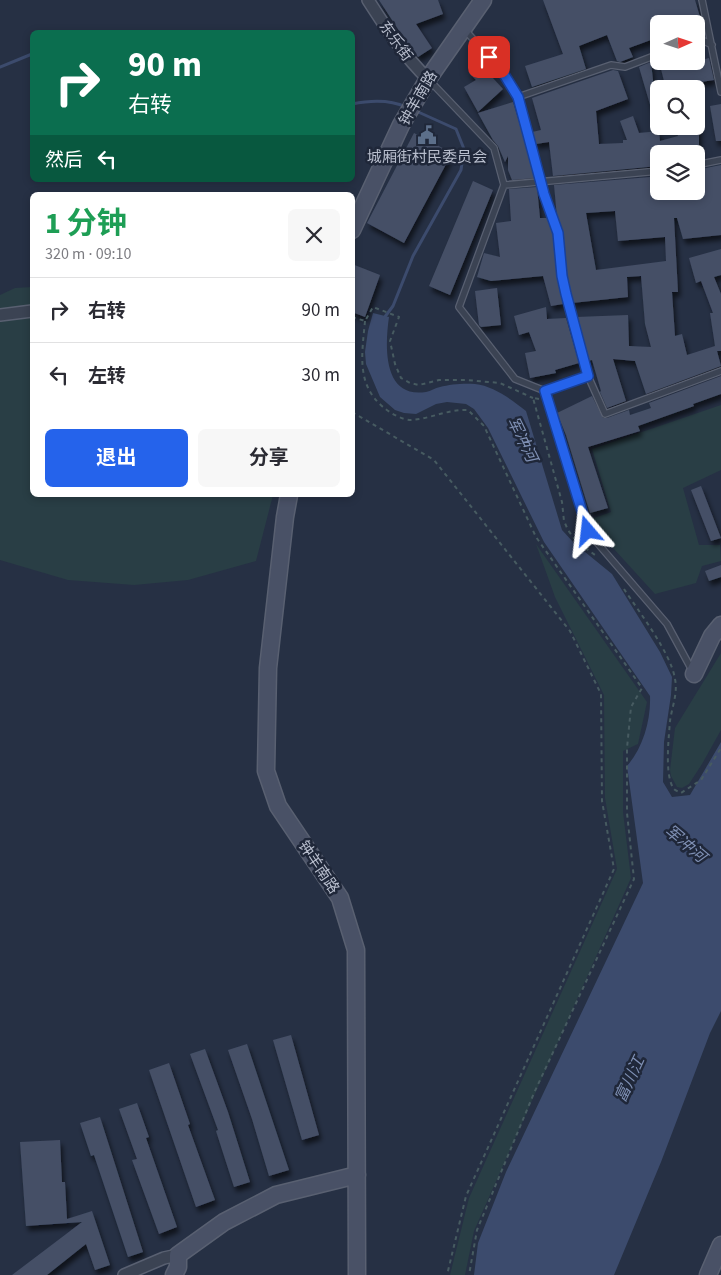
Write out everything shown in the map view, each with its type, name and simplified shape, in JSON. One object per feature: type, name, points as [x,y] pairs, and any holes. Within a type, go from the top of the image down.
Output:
[{"type":"main road","name":"钟羊南路","points":[[355,224],[401,125],[428,79],[483,0]]},
{"type":"main road","name":"钟羊南路","points":[[289,497],[268,668],[266,771],[278,806],[340,898],[356,950],[357,1275]]},
{"type":"main road","points":[[694,674],[712,636],[721,625]]},
{"type":"main road","points":[[174,1275],[178,1267],[178,1255],[224,1222],[276,1195],[357,1175]]},
{"type":"main road","points":[[708,1275],[721,1245]]},
{"type":"street","name":"东乐街","points":[[368,0],[411,60],[428,79]]},
{"type":"street","points":[[0,315],[30,311]]},
{"type":"street","points":[[124,1275],[164,1258],[178,1255]]},
{"type":"lane","points":[[702,0],[721,92]]},
{"type":"lane","points":[[463,28],[502,71],[518,97],[541,183],[558,233],[562,276],[588,376],[605,414],[721,371]]},
{"type":"lane","points":[[705,42],[712,45]]},
{"type":"lane","points":[[518,97],[610,65],[625,67],[650,57]]},
{"type":"lane","points":[[428,79],[494,148],[504,185],[459,307],[515,379],[545,391],[588,376]]},
{"type":"lane","points":[[705,163],[721,160]]},
{"type":"lane","points":[[504,185],[650,172]]},
{"type":"lane","points":[[545,391],[588,531],[667,624],[694,674]]},
{"type":"path","points":[[469,1275],[477,1230],[534,1092],[634,879],[627,813],[626,748],[631,707],[642,688],[536,537],[484,426],[468,410],[459,410],[409,420],[389,413],[372,398],[363,377],[362,353],[365,321],[373,307],[399,317],[390,341],[395,364],[401,378],[410,384],[439,380],[500,383],[533,398],[548,401]]},
{"type":"path","points":[[355,318],[365,321]]},
{"type":"path","points":[[533,398],[562,502],[564,521],[576,541],[601,560]]},
{"type":"path","points":[[355,414],[434,460],[570,631],[601,694],[602,801],[614,869],[466,1196],[447,1275]]},
{"type":"path","points":[[624,588],[656,637],[670,664],[675,679],[675,700],[670,719],[668,760],[669,777],[674,790],[681,793],[701,780],[721,748]]},
{"type":"shaded area","points":[[30,287],[30,497],[272,497],[256,561],[188,580],[134,585],[68,580],[0,560],[0,295],[15,288]]},
{"type":"shaded area","points":[[721,405],[721,470],[683,488],[699,545],[720,545],[721,561],[702,566],[696,583],[655,594],[593,526],[591,519],[611,512],[592,449]]},
{"type":"shaded area","points":[[536,544],[647,702],[638,744],[623,751],[623,812],[631,878],[474,1231],[465,1275],[450,1275],[469,1198],[617,869],[605,798],[604,695],[555,597]]},
{"type":"shaded area","points":[[721,653],[721,730],[689,784],[682,788],[677,787],[670,770],[675,728]]},
{"type":"water","name":"富川江","points":[[373,313],[389,317],[387,355],[394,379],[401,387],[412,392],[426,392],[453,384],[482,385],[502,394],[526,411],[562,530],[574,543],[612,574],[660,652],[672,677],[664,742],[663,782],[672,797],[690,795],[721,742],[721,1011],[710,1033],[661,1162],[614,1275],[474,1275],[478,1243],[506,1172],[643,883],[627,766],[633,759],[645,733],[649,715],[650,696],[544,542],[488,428],[474,409],[466,404],[447,402],[436,404],[416,414],[404,413],[395,410],[380,397],[366,364],[365,352]]},
{"type":"building","points":[[379,0],[438,0],[443,14],[416,24],[432,48],[418,57]]},
{"type":"building","points":[[543,0],[695,0],[699,15],[650,15],[650,40],[629,48],[633,57],[620,62],[617,61],[607,35],[579,46],[586,69],[532,87],[525,66],[563,54]]},
{"type":"building","points":[[709,58],[714,80],[664,80],[661,70],[705,70],[705,59]]},
{"type":"building","points":[[650,62],[653,80],[650,80],[650,105],[639,67]]},
{"type":"building","points":[[480,64],[503,89],[478,112],[464,87],[476,80],[469,73]]},
{"type":"building","points":[[613,70],[618,71],[628,99],[596,111],[599,144],[623,143],[623,140],[627,140],[620,121],[633,116],[639,133],[650,132],[650,135],[659,135],[660,141],[678,135],[699,135],[699,145],[650,145],[650,167],[553,176],[549,142],[536,144],[536,146],[532,132],[541,130],[532,98]]},
{"type":"building","points":[[513,102],[535,178],[512,180],[508,170],[508,156],[505,162],[498,146],[478,113]]},
{"type":"building","points":[[721,104],[721,141],[716,141],[710,106]]},
{"type":"building","points":[[414,133],[452,153],[404,243],[367,223]]},
{"type":"building","points":[[721,165],[721,235],[683,239],[677,218],[674,218],[678,292],[672,292],[675,336],[682,334],[687,355],[715,346],[710,313],[713,313],[701,281],[696,283],[689,258],[721,249],[721,275],[714,277],[721,294],[721,351],[717,351],[721,366],[646,394],[635,361],[613,359],[626,401],[607,408],[600,392],[592,360],[588,361],[576,317],[628,315],[629,346],[651,347],[645,324],[641,276],[627,277],[628,297],[572,303],[563,232],[557,217],[554,185],[650,177],[650,200],[705,200],[705,168]],"holes":[[[615,211],[618,241],[665,237],[666,261],[596,270],[586,213]]]},
{"type":"building","points":[[473,181],[493,190],[450,295],[429,286]]},
{"type":"building","points":[[537,187],[540,218],[548,218],[553,234],[557,277],[563,304],[551,306],[543,276],[491,281],[477,277],[484,253],[500,257],[496,223],[511,221],[509,189]]},
{"type":"building","points":[[355,265],[380,275],[365,317],[355,313]]},
{"type":"building","points":[[497,288],[501,325],[481,327],[479,325],[475,291]]},
{"type":"building","points":[[546,307],[547,319],[566,318],[579,363],[555,370],[556,373],[530,378],[525,353],[536,351],[529,332],[519,335],[514,316]]},
{"type":"building","points":[[721,376],[721,394],[638,426],[640,431],[588,447],[608,508],[590,513],[566,435],[557,413],[592,396],[603,418],[629,410],[630,415],[651,408],[649,403]]},
{"type":"building","points":[[701,486],[721,538],[711,541],[691,490]]},
{"type":"building","points":[[721,565],[721,577],[709,581],[705,571]]},
{"type":"building","points":[[291,1035],[319,1135],[302,1140],[273,1040]]},
{"type":"building","points":[[247,1044],[289,1170],[269,1176],[228,1050]]},
{"type":"building","points":[[205,1049],[228,1112],[250,1182],[234,1187],[216,1131],[218,1130],[190,1054]]},
{"type":"building","points":[[169,1063],[190,1124],[188,1125],[215,1200],[196,1207],[149,1070]]},
{"type":"building","points":[[137,1103],[149,1137],[146,1138],[177,1227],[159,1234],[132,1160],[137,1159],[119,1109]]},
{"type":"building","points":[[100,1117],[143,1252],[128,1257],[94,1155],[91,1156],[80,1123]]},
{"type":"building","points":[[60,1140],[62,1182],[65,1182],[67,1219],[92,1211],[110,1265],[95,1270],[86,1244],[47,1275],[12,1275],[82,1222],[26,1226],[20,1142]]},
{"type":"waterway","name":"军冲河","points":[[0,67],[30,55]]},
{"type":"waterway","name":"军冲河","points":[[355,104],[380,101],[400,104],[406,107]]},
{"type":"waterway","name":"军冲河","points":[[384,318],[393,306],[413,256],[461,170],[464,149],[456,129],[416,111]]},
{"type":"place","name":"城厢街村民委员会","points":[[427,135]]},
{"type":"route","points":[[489,57],[502,71],[518,97],[544,194],[558,233],[562,276],[569,311],[588,376],[545,391],[588,531]]}]
